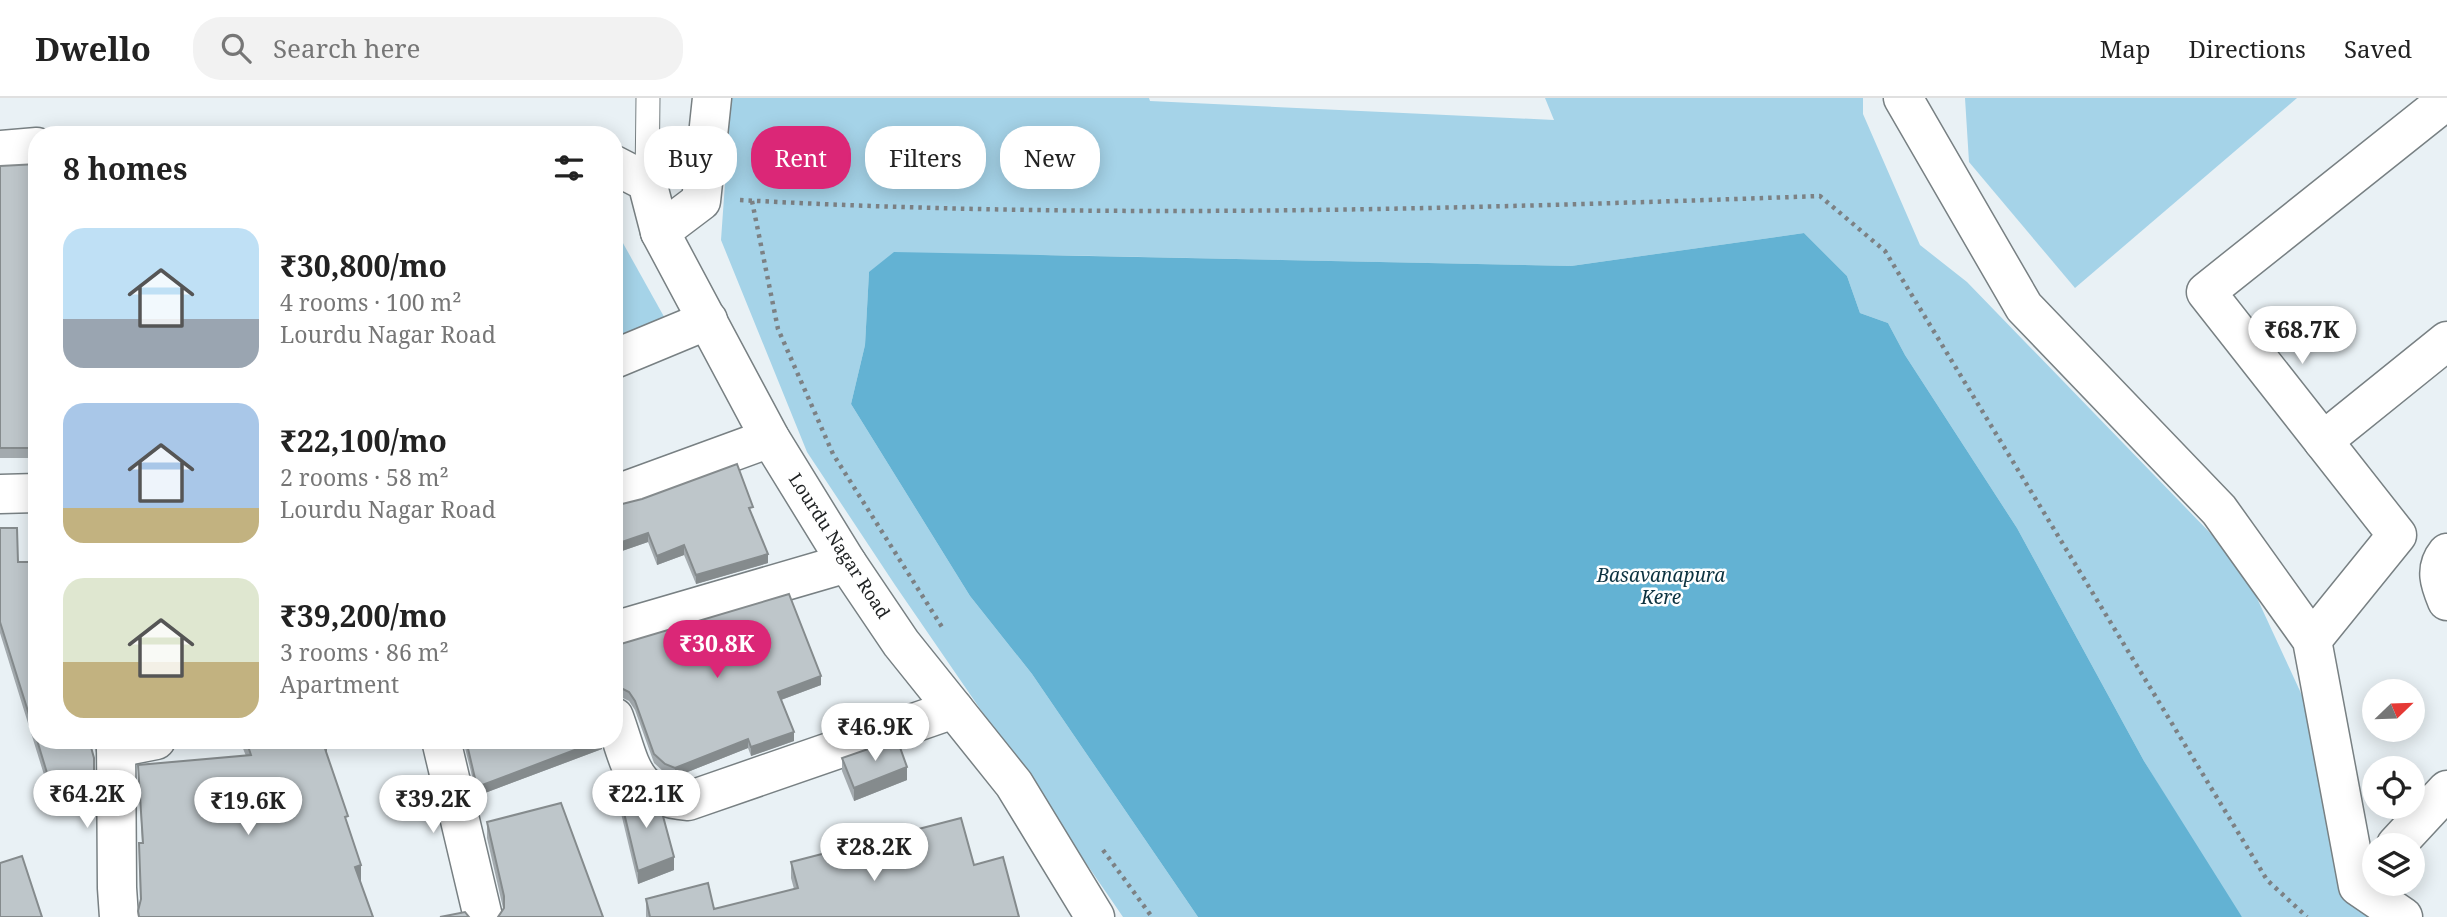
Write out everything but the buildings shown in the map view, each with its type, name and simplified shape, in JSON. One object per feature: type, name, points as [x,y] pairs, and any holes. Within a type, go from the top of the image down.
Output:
[{"type":"street","points":[[660,232],[701,201],[712,98]]},
{"type":"street","points":[[1903,98],[2024,307],[2219,510],[2312,640],[2362,855]]},
{"type":"street","points":[[2312,640],[2397,535],[2206,292],[2447,100]]},
{"type":"street","points":[[0,150],[28,148]]},
{"type":"street","name":"Lourdu Nagar Road","points":[[631,173],[770,438],[847,563],[901,643],[1014,784],[1094,917]]},
{"type":"street","points":[[623,355],[708,320]]},
{"type":"street","points":[[2323,441],[2447,341]]},
{"type":"street","points":[[623,492],[770,438]]},
{"type":"street","points":[[0,494],[28,493]]},
{"type":"street","points":[[2447,553],[2441,560],[2438,578],[2447,601]]},
{"type":"street","points":[[623,628],[847,563]]},
{"type":"street","points":[[623,742],[636,778],[643,787],[657,796],[688,801],[954,709]]},
{"type":"street","points":[[116,749],[119,917]]},
{"type":"street","points":[[443,749],[482,917]]},
{"type":"street","points":[[2407,833],[2447,789]]},
{"type":"street","points":[[2384,896],[2403,917]]},
{"type":"lane","points":[[631,173],[648,98]]},
{"type":"path","points":[[946,633],[827,441],[778,329],[752,201],[884,207],[1244,211],[1490,208],[1819,196],[1885,251],[2267,880],[2307,917]]},
{"type":"path","points":[[1100,846],[1152,917]]},
{"type":"shaded area","points":[[731,98],[1149,98],[1150,101],[1554,120],[1545,98],[1863,98],[1863,114],[1920,245],[1967,282],[2217,540],[2250,583],[2306,704],[2362,867],[2362,896],[2372,896],[2379,917],[2242,917],[2236,911],[2144,761],[2017,528],[1905,355],[1888,323],[1860,313],[1847,276],[1804,233],[1571,266],[1050,255],[869,272],[865,345],[851,404],[970,596],[1032,674],[1198,917],[1123,917],[807,452],[721,240],[725,189],[737,189],[737,126],[729,126]]},
{"type":"shaded area","points":[[1965,98],[2297,98],[2075,288],[1969,162]]},
{"type":"shaded area","points":[[623,243],[682,349],[623,375]]},
{"type":"water","name":"Basavanapura Kere","points":[[1804,233],[1847,276],[1860,313],[1888,323],[1905,355],[2017,528],[2144,761],[2242,917],[1198,917],[1032,674],[970,596],[851,404],[865,345],[869,272],[894,252],[1571,266]]}]
